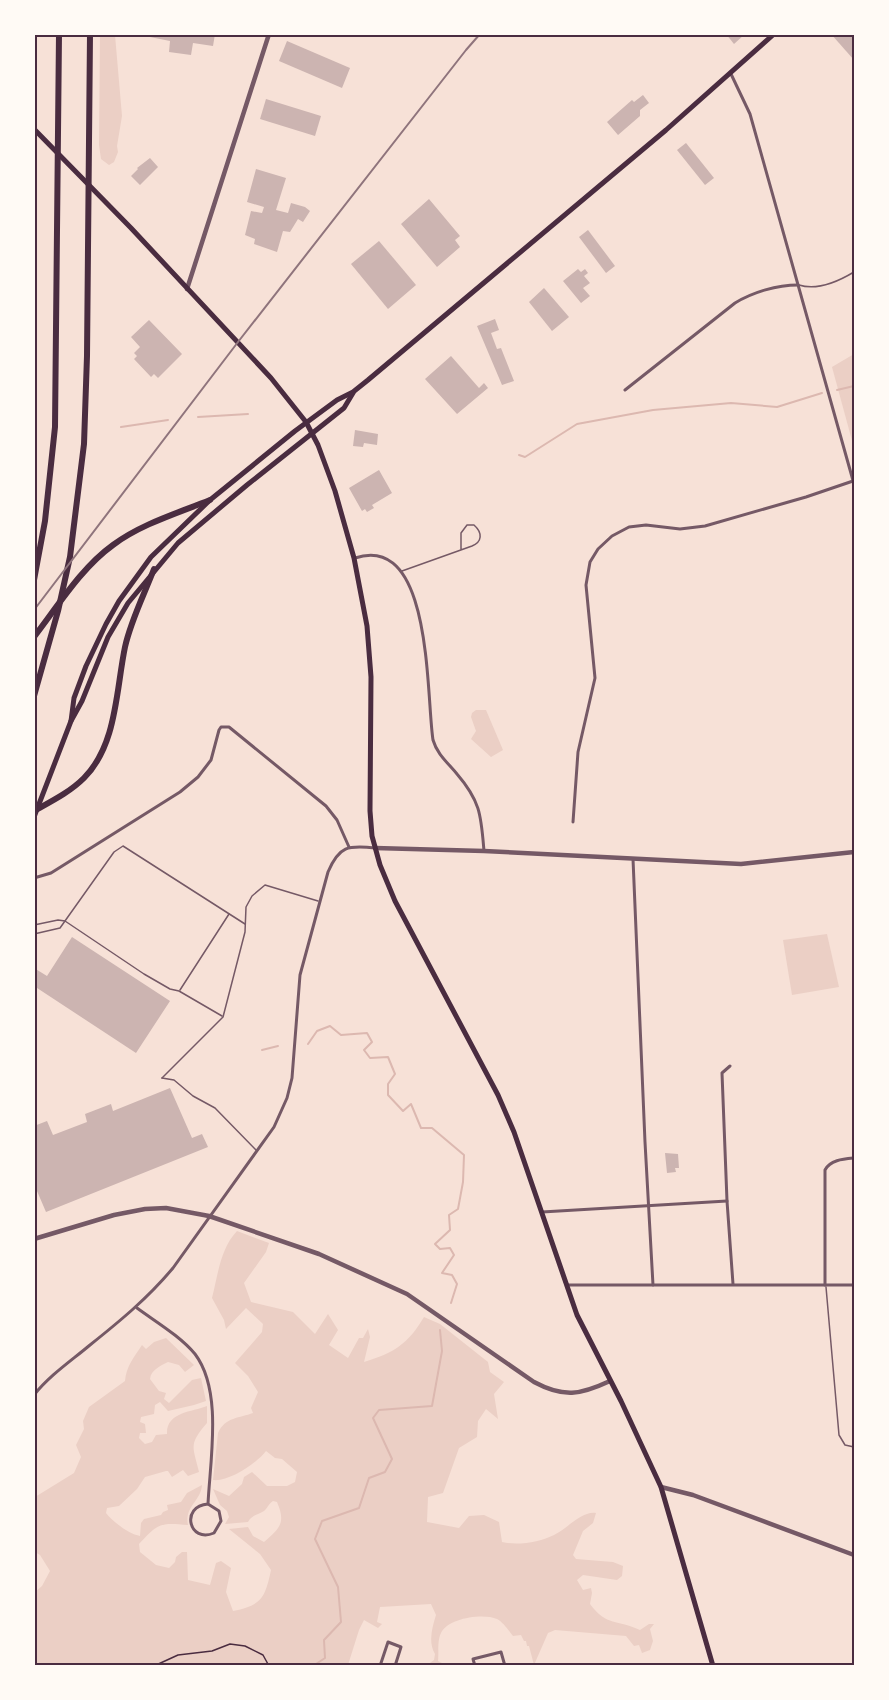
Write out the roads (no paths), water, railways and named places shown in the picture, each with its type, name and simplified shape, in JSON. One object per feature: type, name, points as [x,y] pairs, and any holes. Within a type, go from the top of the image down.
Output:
[{"type":"highway","points":[[34,580],[41,548],[55,418],[59,34]]},
{"type":"highway","points":[[34,696],[67,575],[75,528],[84,444],[90,34]]},
{"type":"highway","points":[[34,637],[98,557],[113,545],[136,532],[210,500]]},
{"type":"highway","points":[[34,811],[69,791],[92,770],[106,742],[126,644],[154,569]]},
{"type":"main road","points":[[71,721],[74,698],[86,666],[119,601],[152,557],[210,500],[306,422],[337,400],[353,392],[640,152],[774,34]]},
{"type":"main road","points":[[34,129],[271,378],[313,432],[326,463],[354,558],[367,626],[371,677],[370,811],[375,848],[380,865],[395,901],[498,1095],[523,1154],[577,1315],[661,1487],[713,1665]]},
{"type":"main road","points":[[34,817],[71,721],[82,701],[114,624],[128,603],[178,543],[344,408],[353,392]]},
{"type":"street","points":[[187,288],[269,34]]},
{"type":"street","points":[[573,822],[578,752],[595,678],[586,585],[587,569],[598,549],[612,536],[629,527],[646,525],[680,529],[705,526],[854,482],[750,114],[731,74]]},
{"type":"street","points":[[625,390],[735,303],[751,294],[798,285]]},
{"type":"street","points":[[354,558],[375,555],[391,562],[402,571],[413,595],[421,620],[433,740],[438,752],[464,782],[477,803],[482,818],[484,851]]},
{"type":"street","points":[[34,878],[51,873],[180,792],[198,777],[211,760],[219,730],[226,727],[229,727],[326,806],[337,820],[348,847]]},
{"type":"street","points":[[34,1395],[53,1375],[137,1308],[173,1269],[209,1215],[274,1127],[287,1098],[292,1078],[300,975],[334,859],[348,847],[484,851],[746,864],[855,852]]},
{"type":"street","points":[[633,859],[653,1285]]},
{"type":"street","points":[[730,1066],[722,1073],[733,1284]]},
{"type":"street","points":[[825,1285],[825,1170],[832,1162],[855,1158]]},
{"type":"street","points":[[542,1212],[727,1201]]},
{"type":"street","points":[[34,1239],[114,1215],[146,1209],[166,1208],[209,1215],[319,1254],[407,1294],[534,1382],[551,1390],[577,1393],[610,1381]]},
{"type":"street","points":[[566,1285],[855,1285]]},
{"type":"street","points":[[137,1308],[186,1345],[200,1362],[206,1376],[212,1405],[208,1504]]},
{"type":"street","points":[[661,1487],[693,1495],[855,1555]]},
{"type":"street","points":[[208,1504],[219,1511],[221,1521],[214,1533],[204,1535],[193,1528],[190,1518],[198,1506],[208,1504]]},
{"type":"street","points":[[380,1665],[388,1642],[401,1647],[395,1665]]},
{"type":"street","points":[[475,1665],[473,1659],[501,1652],[505,1665]]},
{"type":"lane","points":[[798,285],[811,288],[839,280],[855,272]]},
{"type":"lane","points":[[402,571],[462,550],[479,542],[480,532],[474,525],[467,525],[461,533],[462,550]]},
{"type":"lane","points":[[34,934],[60,928],[114,852],[123,846],[246,924]]},
{"type":"lane","points":[[256,1150],[215,1108],[193,1096],[174,1080],[162,1078],[223,1017],[245,932],[246,907],[252,896],[265,885],[320,901]]},
{"type":"lane","points":[[179,991],[229,914]]},
{"type":"lane","points":[[34,925],[58,920],[65,921],[144,974],[170,989],[179,991],[223,1017]]},
{"type":"lane","points":[[825,1285],[839,1435],[845,1445],[855,1447]]},
{"type":"waterway","points":[[837,390],[854,386]]},
{"type":"waterway","points":[[519,455],[525,457],[577,424],[653,410],[731,403],[777,407],[822,393]]},
{"type":"waterway","points":[[198,417],[248,414]]},
{"type":"waterway","points":[[121,427],[168,420]]},
{"type":"waterway","points":[[308,1044],[317,1031],[330,1026],[341,1035],[367,1033],[372,1042],[364,1050],[370,1058],[388,1057],[395,1074],[388,1084],[388,1095],[403,1111],[411,1104],[421,1128],[432,1128],[464,1155],[463,1182],[458,1209],[449,1215],[450,1230],[435,1244],[440,1249],[450,1248],[454,1255],[442,1273],[452,1275],[457,1284],[451,1303]]},
{"type":"waterway","points":[[262,1050],[278,1046]]},
{"type":"waterway","points":[[313,1666],[325,1658],[324,1640],[341,1622],[338,1587],[315,1539],[322,1521],[359,1508],[369,1478],[385,1472],[392,1459],[373,1418],[379,1410],[432,1406],[442,1351],[440,1330]]},
{"type":"railway","points":[[34,610],[238,342],[480,34]]}]
